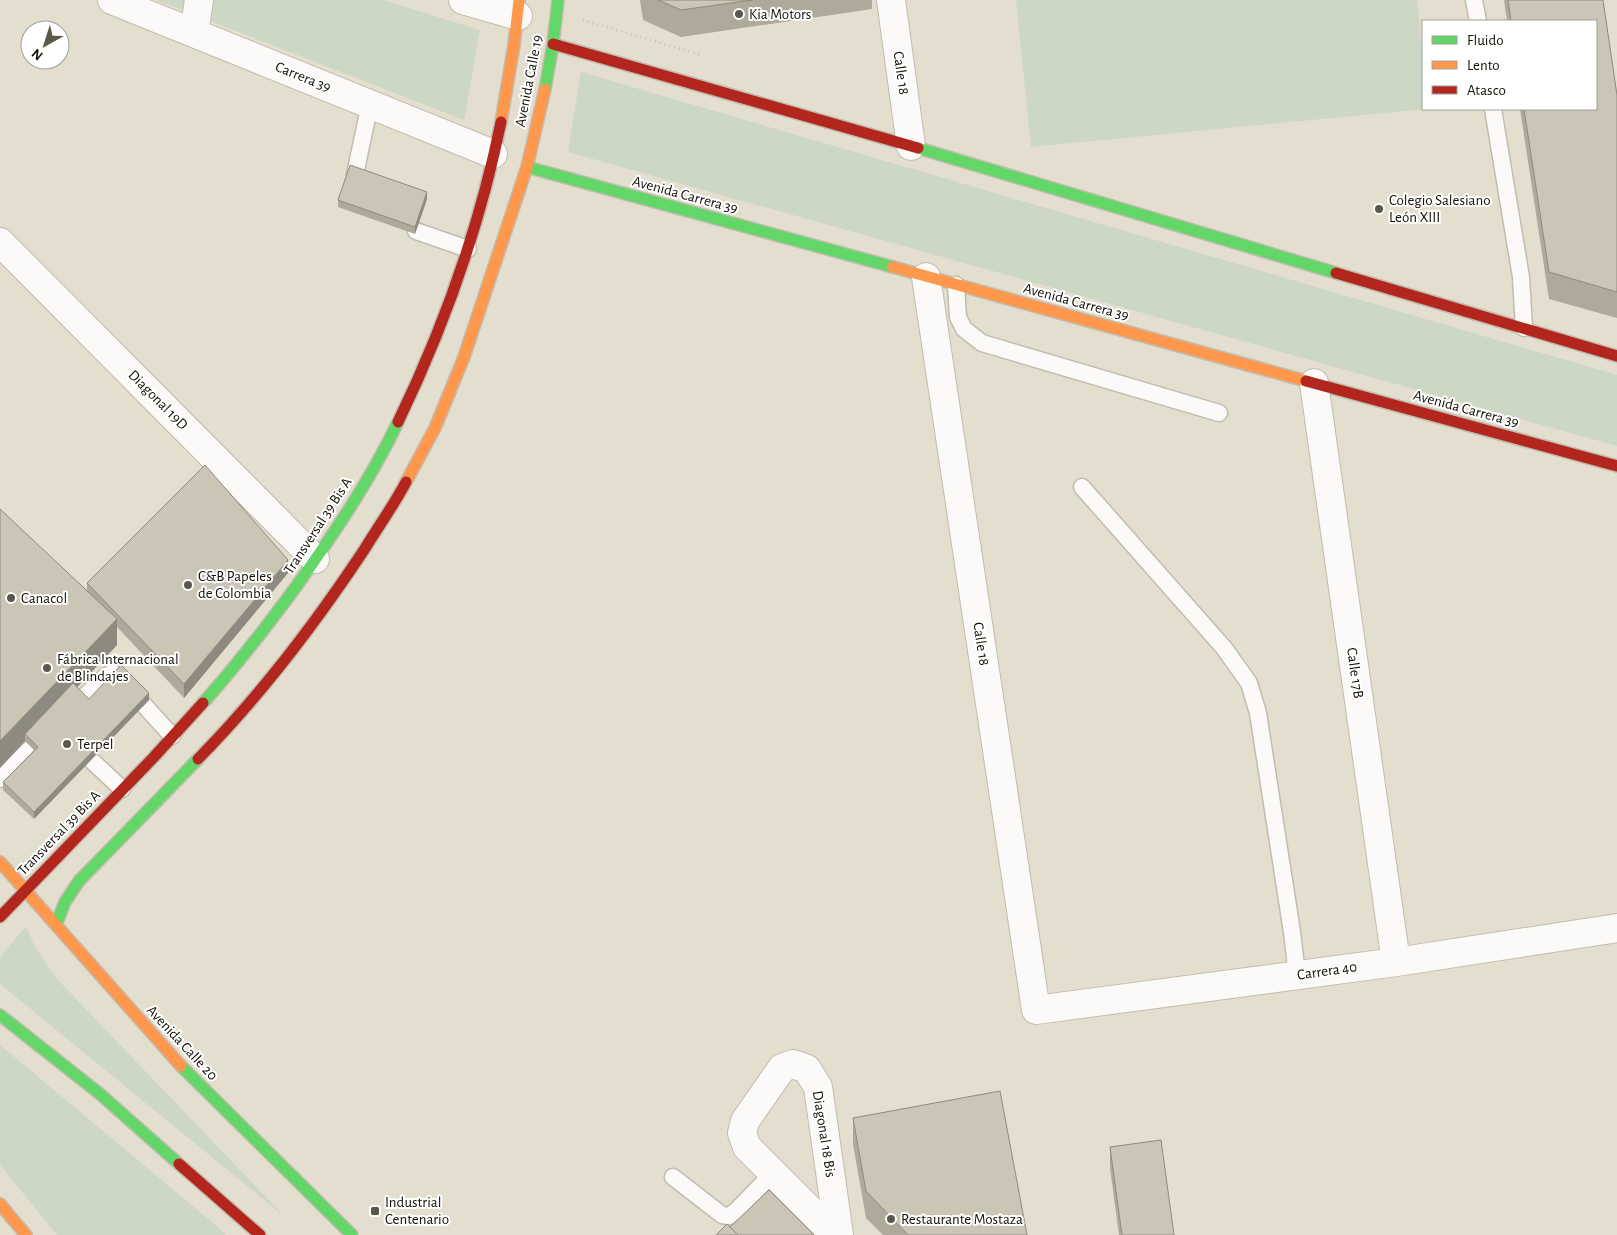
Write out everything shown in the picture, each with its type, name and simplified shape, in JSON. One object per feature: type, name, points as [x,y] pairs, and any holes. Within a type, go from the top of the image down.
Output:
[{"type":"main road","name":"Avenida Calle 19","points":[[527,167],[545,89],[558,0]]},
{"type":"main road","name":"Avenida Calle 19","points":[[494,154],[505,108],[518,8]]},
{"type":"main road","points":[[553,44],[911,146],[1617,356]]},
{"type":"main road","name":"Transversal 39 Bis A","points":[[0,917],[172,736],[242,658],[345,516],[380,458],[412,394],[468,249],[494,154]]},
{"type":"main road","points":[[56,925],[65,902],[79,881],[224,732],[264,687],[331,600],[399,495],[435,428],[464,357],[527,167]]},
{"type":"main road","name":"Avenida Carrera 39","points":[[527,167],[1617,466]]},
{"type":"main road","name":"Avenida Calle 20","points":[[0,862],[186,1071],[352,1235]]},
{"type":"main road","points":[[0,1015],[100,1094],[260,1235]]},
{"type":"main road","points":[[0,1204],[26,1235]]},
{"type":"main road","points":[[239,1216],[272,1231]]},
{"type":"street","name":"Carrera 39","points":[[112,0],[494,154]]},
{"type":"street","points":[[194,33],[199,0]]},
{"type":"street","points":[[463,0],[518,8]]},
{"type":"street","name":"Calle 18","points":[[891,0],[911,146]]},
{"type":"street","name":"Diagonal 19D","points":[[0,242],[315,559]]},
{"type":"street","name":"Calle 18","points":[[926,277],[1036,1010]]},
{"type":"street","name":"Calle 17B","points":[[1314,383],[1396,962]]},
{"type":"street","name":"Carrera 40","points":[[1036,1010],[1297,976],[1617,928]]},
{"type":"street","name":"Diagonal 18 Bis","points":[[835,1235],[747,1147],[742,1133],[745,1121],[782,1068],[793,1064],[806,1069],[818,1087],[839,1235]]},
{"type":"lane","points":[[1474,0],[1478,20]]},
{"type":"lane","points":[[355,174],[370,104]]},
{"type":"lane","points":[[1492,110],[1521,277],[1524,328]]},
{"type":"lane","points":[[416,231],[468,249]]},
{"type":"lane","points":[[956,285],[958,317],[964,329],[982,343],[1219,413]]},
{"type":"lane","points":[[1082,487],[1224,648],[1249,683],[1258,713],[1297,976]]},
{"type":"lane","points":[[82,698],[105,676],[112,673],[118,676]]},
{"type":"lane","points":[[144,705],[172,736]]},
{"type":"lane","points":[[0,779],[31,748]]},
{"type":"lane","points":[[90,760],[122,789]]},
{"type":"lane","points":[[673,1178],[722,1216],[729,1216],[773,1174]]},
{"type":"green space","points":[[157,0],[383,0],[480,30],[464,120]]},
{"type":"green space","points":[[1016,0],[1417,0],[1422,52],[1422,109],[1031,147]]},
{"type":"green space","points":[[581,72],[1617,375],[1617,446],[568,152]]},
{"type":"green space","points":[[26,926],[35,947],[57,979],[285,1217],[0,984],[0,957]]},
{"type":"green space","points":[[0,1045],[226,1235],[57,1235],[0,1165]]},
{"type":"building","points":[[658,0],[752,0],[681,10]]},
{"type":"building","points":[[1508,0],[1603,0],[1617,95],[1617,292],[1549,272],[1524,110],[1597,110],[1597,20],[1511,20]]},
{"type":"building","points":[[350,165],[427,192],[415,227],[338,200]]},
{"type":"building","name":"C&B Papeles de Colombia","points":[[205,465],[288,560],[184,684],[87,583]]},
{"type":"building","name":"Fábrica Internacional de Blindajes","points":[[0,509],[117,619],[0,741]]},
{"type":"building","name":"Terpel","points":[[121,665],[149,693],[34,812],[3,782],[38,747],[25,734],[73,683],[89,699]]},
{"type":"building","points":[[1000,1091],[1027,1235],[908,1235],[866,1191],[853,1118]]},
{"type":"building","points":[[1161,1140],[1174,1235],[1122,1235],[1110,1147]]},
{"type":"building","points":[[769,1190],[814,1235],[738,1235],[730,1227]]},
{"type":"building","points":[[727,1224],[738,1235],[716,1235]]},
{"type":"traffic: fast","points":[[545,89],[558,0]]},
{"type":"traffic: fast","points":[[918,148],[1336,273]]},
{"type":"traffic: fast","points":[[527,167],[893,267]]},
{"type":"traffic: fast","points":[[203,703],[252,645],[312,564],[364,485],[398,422]]},
{"type":"traffic: fast","points":[[56,925],[65,902],[79,881],[198,759]]},
{"type":"traffic: fast","points":[[0,1015],[100,1094],[179,1164]]},
{"type":"traffic: fast","points":[[181,1066],[352,1235]]},
{"type":"traffic: slow","points":[[501,122],[514,45],[519,0]]},
{"type":"traffic: slow","points":[[406,482],[435,428],[464,357],[527,167],[545,89]]},
{"type":"traffic: slow","points":[[893,267],[1306,381]]},
{"type":"traffic: slow","points":[[0,862],[181,1066]]},
{"type":"traffic: slow","points":[[0,1204],[26,1235]]},
{"type":"traffic: jam","points":[[553,44],[918,148]]},
{"type":"traffic: jam","points":[[398,422],[431,350],[459,275],[483,199],[501,122]]},
{"type":"traffic: jam","points":[[1336,273],[1617,356]]},
{"type":"traffic: jam","points":[[1306,381],[1617,466]]},
{"type":"traffic: jam","points":[[198,759],[244,710],[307,632],[364,550],[406,482]]},
{"type":"traffic: jam","points":[[0,917],[153,758],[203,703]]},
{"type":"traffic: jam","points":[[179,1164],[260,1235]]},
{"type":"place","name":"Kia Motors","points":[[739,14]]},
{"type":"place","name":"Colegio Salesiano León XIII","points":[[1379,209]]},
{"type":"place","name":"C&B Papeles de Colombia","points":[[188,585]]},
{"type":"place","name":"Canacol","points":[[11,598]]},
{"type":"place","name":"Fábrica Internacional de Blindajes","points":[[47,668]]},
{"type":"place","name":"Terpel","points":[[67,744]]},
{"type":"place","name":"Industrial Centenario","points":[[375,1211]]},
{"type":"place","name":"Restaurante Mostaza","points":[[891,1219]]}]
